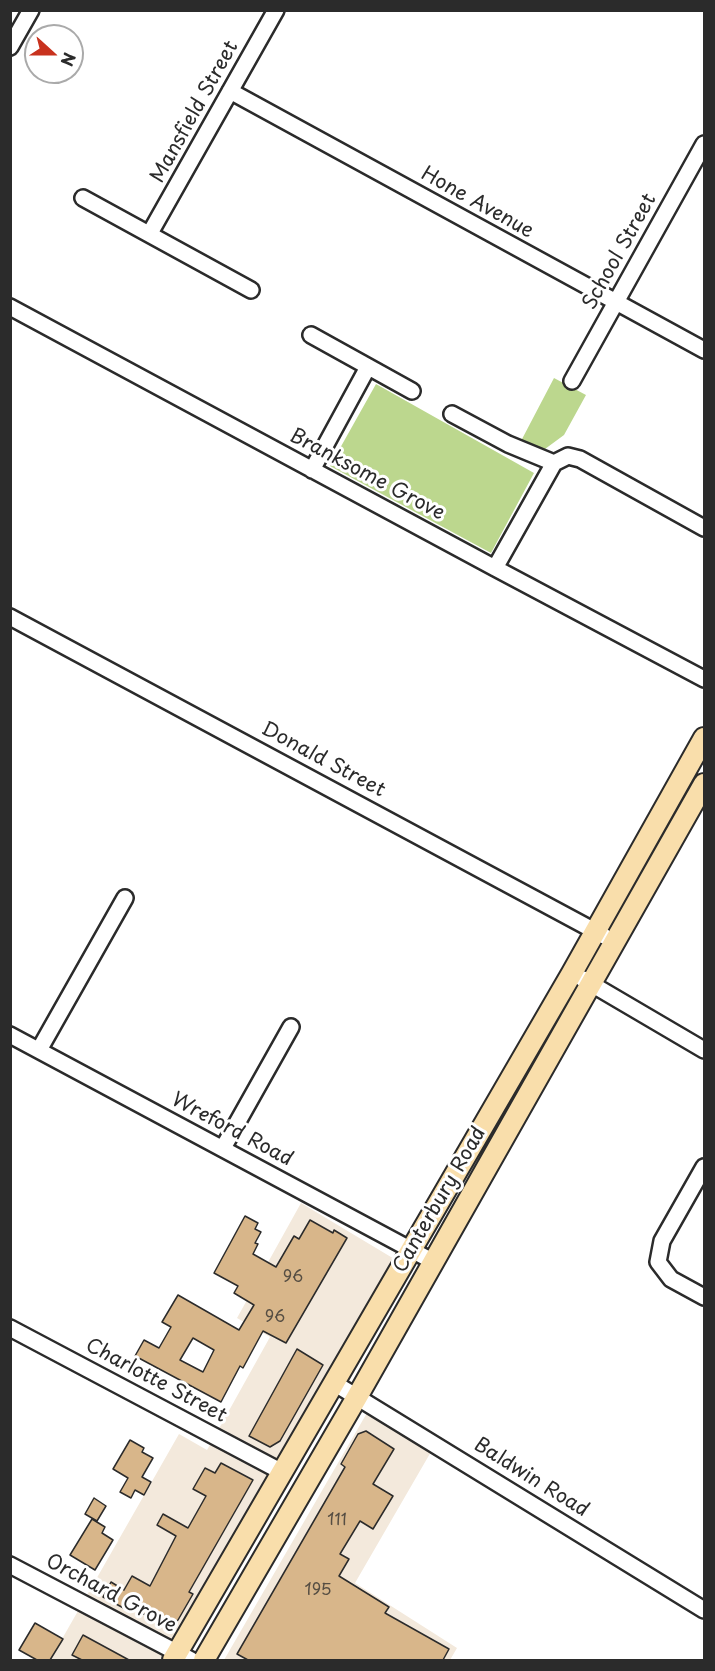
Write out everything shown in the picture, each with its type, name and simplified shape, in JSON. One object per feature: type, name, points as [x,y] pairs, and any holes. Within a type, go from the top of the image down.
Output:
[{"type":"main road","name":"Canterbury Road","points":[[180,1658],[282,1472],[572,973],[705,738]]},
{"type":"main road","name":"Canterbury Road","points":[[204,1660],[357,1397],[704,788]]},
{"type":"street","points":[[10,47],[31,10]]},
{"type":"street","name":"Mansfield Street","points":[[150,233],[276,10]]},
{"type":"street","name":"Hone Avenue","points":[[230,91],[705,350]]},
{"type":"street","name":"School Street","points":[[572,381],[705,144]]},
{"type":"street","points":[[83,198],[251,290]]},
{"type":"street","name":"Branksome Grove","points":[[10,307],[705,679]]},
{"type":"street","points":[[312,334],[412,391]]},
{"type":"street","points":[[312,470],[368,367]]},
{"type":"street","points":[[452,414],[508,444],[554,464]]},
{"type":"street","points":[[495,568],[554,464],[568,456],[580,459],[705,528]]},
{"type":"street","name":"Donald Street","points":[[10,616],[615,941]]},
{"type":"street","points":[[681,778],[704,788]]},
{"type":"street","points":[[39,1050],[125,898]]},
{"type":"street","points":[[572,973],[705,1050]]},
{"type":"street","points":[[223,1148],[291,1027]]},
{"type":"street","name":"Wreford Road","points":[[10,1035],[434,1262]]},
{"type":"street","points":[[705,1167],[662,1241],[658,1262],[671,1279],[705,1297]]},
{"type":"street","name":"Charlotte Street","points":[[10,1328],[282,1472]]},
{"type":"street","name":"Baldwin Road","points":[[334,1383],[705,1610]]},
{"type":"street","name":"Orchard Grove","points":[[10,1565],[180,1658]]},
{"type":"shaded area","points":[[301,1203],[396,1260],[160,1660],[50,1660],[179,1434],[207,1450],[270,1337],[237,1318]]},
{"type":"shaded area","points":[[375,1399],[439,1438],[355,1583],[457,1648],[450,1660],[224,1660]]},
{"type":"green space","points":[[554,378],[586,395],[564,435],[545,449],[521,441]]},
{"type":"green space","points":[[376,384],[534,473],[491,553],[330,466]]},
{"type":"building","points":[[245,1216],[258,1223],[255,1229],[261,1232],[255,1243],[258,1244],[253,1254],[276,1267],[294,1236],[299,1239],[310,1220],[347,1238],[286,1343],[263,1331],[243,1368],[240,1366],[221,1402],[135,1356],[144,1340],[159,1348],[171,1327],[162,1322],[178,1295],[239,1330],[254,1305],[234,1293],[238,1286],[214,1273]],"holes":[[[193,1338],[214,1350],[203,1372],[180,1360]]]},
{"type":"building","points":[[297,1349],[323,1365],[280,1441],[270,1447],[249,1436]]},
{"type":"building","points":[[366,1431],[394,1449],[373,1484],[393,1496],[373,1529],[360,1521],[340,1554],[349,1559],[339,1576],[389,1607],[385,1613],[449,1649],[443,1660],[248,1660],[237,1654],[345,1467],[341,1464],[358,1434]]},
{"type":"building","points":[[130,1440],[144,1448],[142,1452],[153,1458],[142,1477],[151,1482],[144,1495],[135,1490],[131,1498],[120,1492],[128,1478],[113,1469]]},
{"type":"building","points":[[221,1463],[253,1480],[189,1592],[193,1594],[178,1620],[169,1628],[133,1608],[131,1612],[103,1597],[111,1582],[124,1590],[132,1576],[150,1586],[176,1536],[157,1525],[163,1514],[188,1528],[206,1496],[193,1489],[205,1468],[215,1473]]},
{"type":"building","points":[[94,1498],[106,1506],[97,1521],[85,1514]]},
{"type":"building","points":[[92,1519],[105,1527],[102,1533],[113,1540],[95,1570],[70,1555]]},
{"type":"building","points":[[35,1623],[63,1639],[50,1660],[37,1660],[19,1650]]},
{"type":"building","points":[[83,1635],[129,1660],[82,1660],[72,1655]]}]
